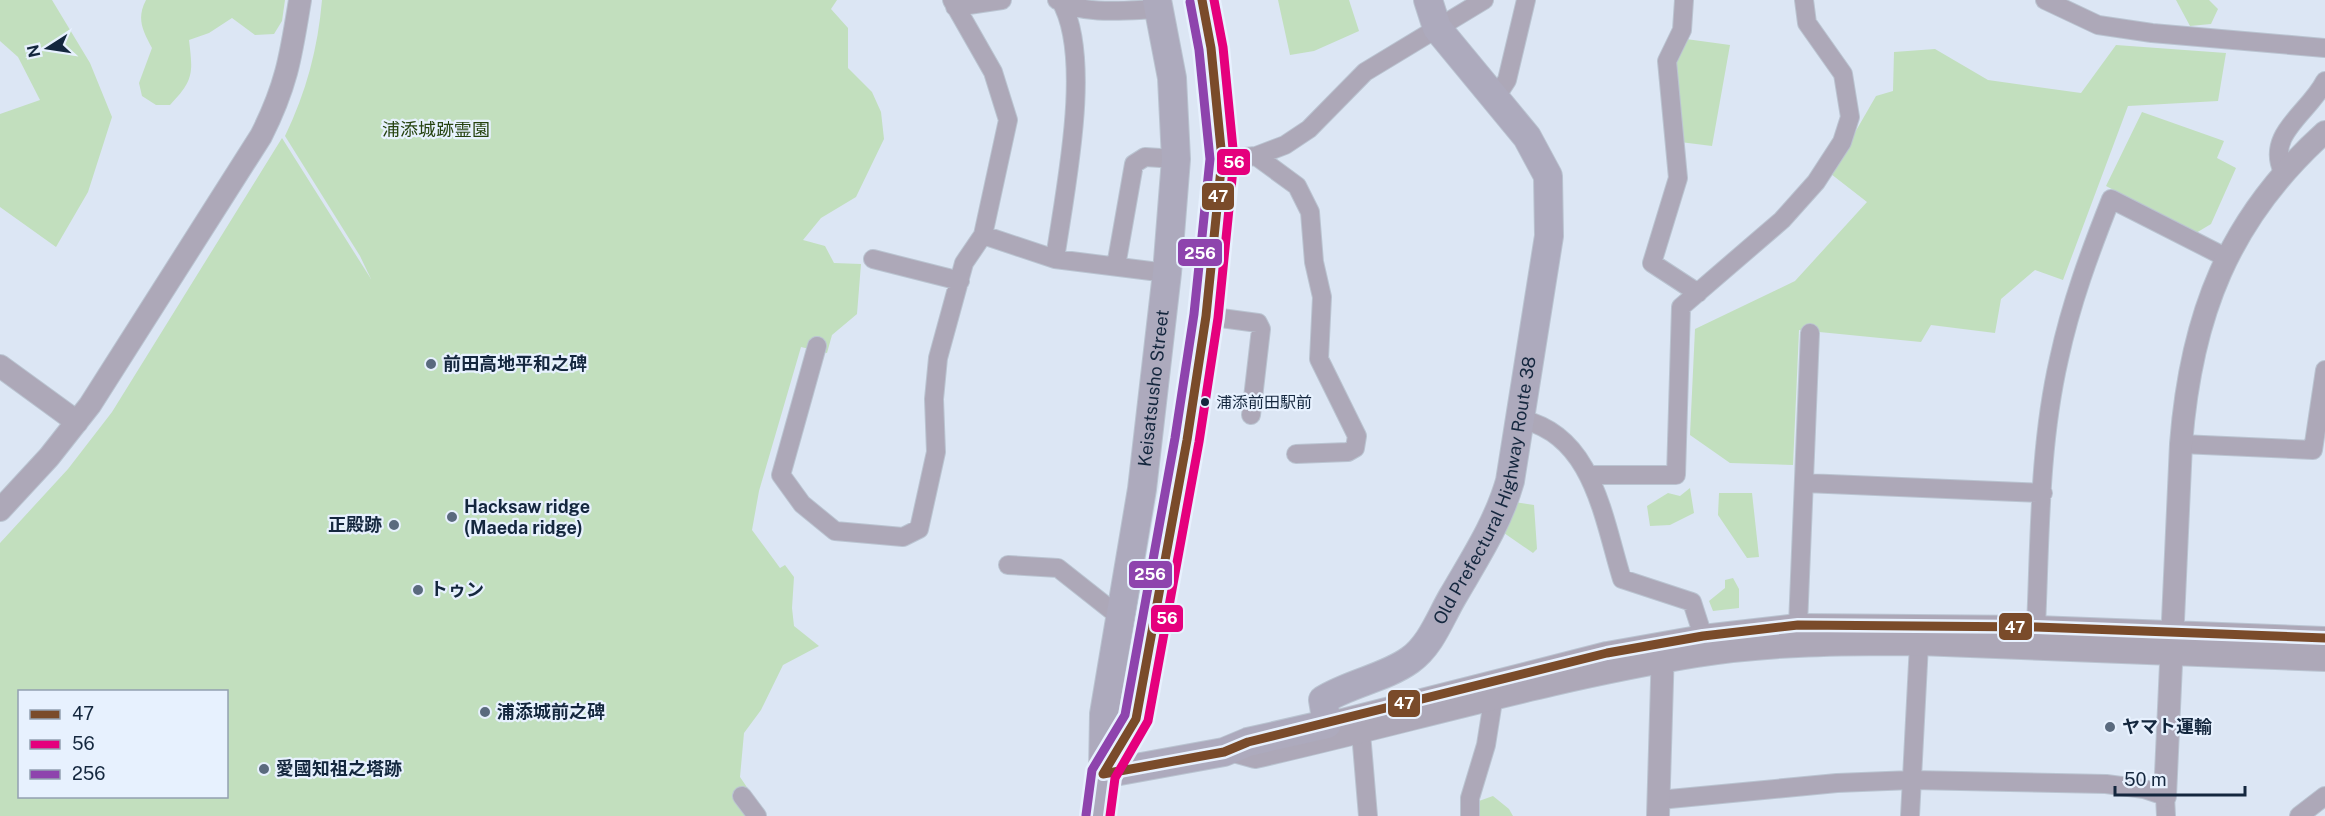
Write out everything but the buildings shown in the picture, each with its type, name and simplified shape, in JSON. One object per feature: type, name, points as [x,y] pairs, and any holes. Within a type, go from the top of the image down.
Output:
[{"type":"main road","name":"Keisatsusho Street","points":[[1103,774],[1136,719],[1187,440],[1206,316],[1222,159],[1211,48],[1202,0]]},
{"type":"main road","name":"Old Prefectural Highway Route 38","points":[[1327,724],[1323,700],[1339,690],[1409,661],[1424,649],[1489,536],[1504,504],[1510,481],[1549,236],[1550,191],[1548,176],[1542,161],[1496,97],[1437,28],[1428,0]]},
{"type":"main road","name":"Keisatsusho Street","points":[[1098,816],[1103,774],[1104,714],[1142,489],[1167,273],[1176,159],[1172,78],[1158,4]]},
{"type":"main road","points":[[1103,774],[1230,750],[1248,741],[1327,724]]},
{"type":"street","points":[[0,510],[77,422],[103,386],[261,136],[278,103],[290,68],[300,0]]},
{"type":"street","points":[[817,346],[781,475],[802,504],[835,531],[903,537],[919,529],[936,452],[933,399],[938,358],[964,263],[983,235],[1008,120],[993,72],[980,45],[953,4],[1002,0]]},
{"type":"street","points":[[1222,159],[1256,156],[1285,145],[1309,129],[1365,72],[1484,0]]},
{"type":"street","points":[[1496,97],[1507,80],[1526,0]]},
{"type":"street","points":[[1684,0],[1682,30],[1667,61],[1678,178],[1652,263],[1698,293]]},
{"type":"street","points":[[1590,475],[1676,475],[1681,307],[1782,220],[1816,182],[1842,142],[1850,117],[1843,74],[1807,23],[1804,0]]},
{"type":"street","points":[[2045,0],[2098,25],[2152,33],[2325,48]]},
{"type":"street","points":[[1055,259],[1077,76],[1060,1],[1114,10],[1158,4]]},
{"type":"street","points":[[2283,172],[2276,158],[2279,144],[2325,81]]},
{"type":"street","points":[[2165,806],[2181,444],[2184,409],[2195,343],[2204,308],[2226,258],[2259,204],[2283,172],[2325,132]]},
{"type":"street","points":[[1256,156],[1297,186],[1310,212],[1314,262],[1322,297],[1319,359],[1357,436],[1358,443],[1348,452],[1296,454]]},
{"type":"street","points":[[1116,266],[1134,164],[1145,157],[1176,159]]},
{"type":"street","points":[[2036,627],[2047,429],[2058,360],[2079,280],[2111,199],[2226,258]]},
{"type":"street","points":[[983,235],[1055,259],[1167,273]]},
{"type":"street","points":[[873,260],[960,281]]},
{"type":"street","points":[[1206,316],[1258,323],[1261,329],[1251,415]]},
{"type":"street","points":[[1798,625],[1810,333]]},
{"type":"street","points":[[0,366],[77,422]]},
{"type":"street","points":[[2181,444],[2313,450],[2325,370]]},
{"type":"street","points":[[1519,418],[1550,428],[1573,449],[1590,475],[1622,579],[1692,603],[1703,636]]},
{"type":"street","points":[[1804,483],[2043,493]]},
{"type":"street","points":[[1008,565],[1058,568],[1120,617]]},
{"type":"street","points":[[1230,750],[1255,757],[1361,734],[1493,701],[1663,653],[1703,636],[1798,625],[2036,627],[2325,660]]},
{"type":"street","points":[[1327,724],[1607,653],[1663,653],[1699,656],[1803,647],[2173,643],[2325,638]]},
{"type":"street","points":[[1910,816],[1919,644]]},
{"type":"street","points":[[1663,653],[1658,808],[1837,783],[1912,780],[2106,784],[2144,789],[2165,806]]},
{"type":"street","points":[[1470,816],[1470,798],[1486,745],[1493,701]]},
{"type":"street","points":[[1361,734],[1368,816]]},
{"type":"street","points":[[742,796],[757,816]]},
{"type":"street","points":[[2299,816],[2325,796]]},
{"type":"green space","points":[[0,0],[52,0],[90,63],[112,117],[88,192],[56,247],[0,207],[0,114],[40,100],[18,57],[0,41]]},
{"type":"green space","points":[[146,0],[285,0],[282,21],[274,34],[255,35],[232,18],[209,33],[189,40],[191,68],[188,82],[170,105],[156,105],[142,96],[139,83],[152,48],[141,19]]},
{"type":"green space","name":"浦添城跡霊園","points":[[322,0],[837,0],[831,9],[848,28],[848,68],[872,92],[881,112],[884,139],[856,197],[821,218],[803,240],[825,246],[834,263],[861,264],[857,314],[832,335],[827,353],[801,347],[759,491],[752,530],[780,568],[785,565],[794,577],[792,608],[794,626],[819,646],[783,665],[761,710],[744,733],[740,777],[759,805],[748,816],[0,816],[0,543],[68,469],[112,412],[282,138],[371,279],[360,256],[285,136],[305,87],[314,53]]},
{"type":"green space","points":[[1278,0],[1349,0],[1359,31],[1314,51],[1290,55]]},
{"type":"green space","points":[[2176,0],[2209,0],[2218,9],[2211,24],[2190,26]]},
{"type":"green space","points":[[1686,39],[1730,45],[1712,146],[1680,142],[1673,60]]},
{"type":"green space","points":[[2116,45],[2226,53],[2218,101],[2128,106],[2063,280],[2035,270],[2001,299],[1995,333],[1931,325],[1921,342],[1799,330],[1793,465],[1730,463],[1690,435],[1695,329],[1795,281],[1867,202],[1831,174],[1876,96],[1893,91],[1894,52],[1935,49],[1988,80],[2081,93]]},
{"type":"green space","points":[[2142,112],[2224,141],[2217,158],[2236,168],[2211,224],[2196,233],[2106,186]]},
{"type":"green space","points":[[1690,488],[1694,513],[1670,525],[1650,526],[1647,506],[1668,493],[1680,496]]},
{"type":"green space","points":[[1719,493],[1752,493],[1759,557],[1747,558],[1718,515]]},
{"type":"green space","points":[[1514,502],[1534,505],[1537,549],[1533,553],[1504,533]]},
{"type":"green space","points":[[1733,578],[1739,589],[1739,608],[1713,611],[1709,601],[1725,588],[1725,580]]},
{"type":"green space","points":[[1493,796],[1509,809],[1513,816],[1475,816],[1476,802]]},
{"type":"transit line","name":"47","points":[[1103,774],[1136,719],[1187,440],[1206,316],[1222,159],[1211,48],[1202,0]]},
{"type":"transit line","name":"56","points":[[1110,816],[1115,778],[1148,721],[1199,442],[1218,318],[1234,159],[1223,47],[1214,0]]},
{"type":"transit line","name":"256","points":[[1086,815],[1092,770],[1125,715],[1175,438],[1194,314],[1210,159],[1199,50],[1190,2]]},
{"type":"transit line","name":"47","points":[[1103,774],[1224,752],[1248,742],[1607,653],[1703,636],[1798,625],[2036,627],[2325,638]]},
{"type":"place","name":"前田高地平和之碑","points":[[431,364]]},
{"type":"place","name":"浦添前田駅前","points":[[1205,402]]},
{"type":"place","name":"Hacksaw ridge (Maeda ridge)","points":[[452,517]]},
{"type":"place","name":"正殿跡","points":[[394,525]]},
{"type":"place","name":"トゥン","points":[[418,590]]},
{"type":"place","name":"浦添城前之碑","points":[[485,712]]},
{"type":"place","name":"ヤマト運輸","points":[[2110,727]]},
{"type":"place","name":"愛國知祖之塔跡","points":[[264,769]]}]
